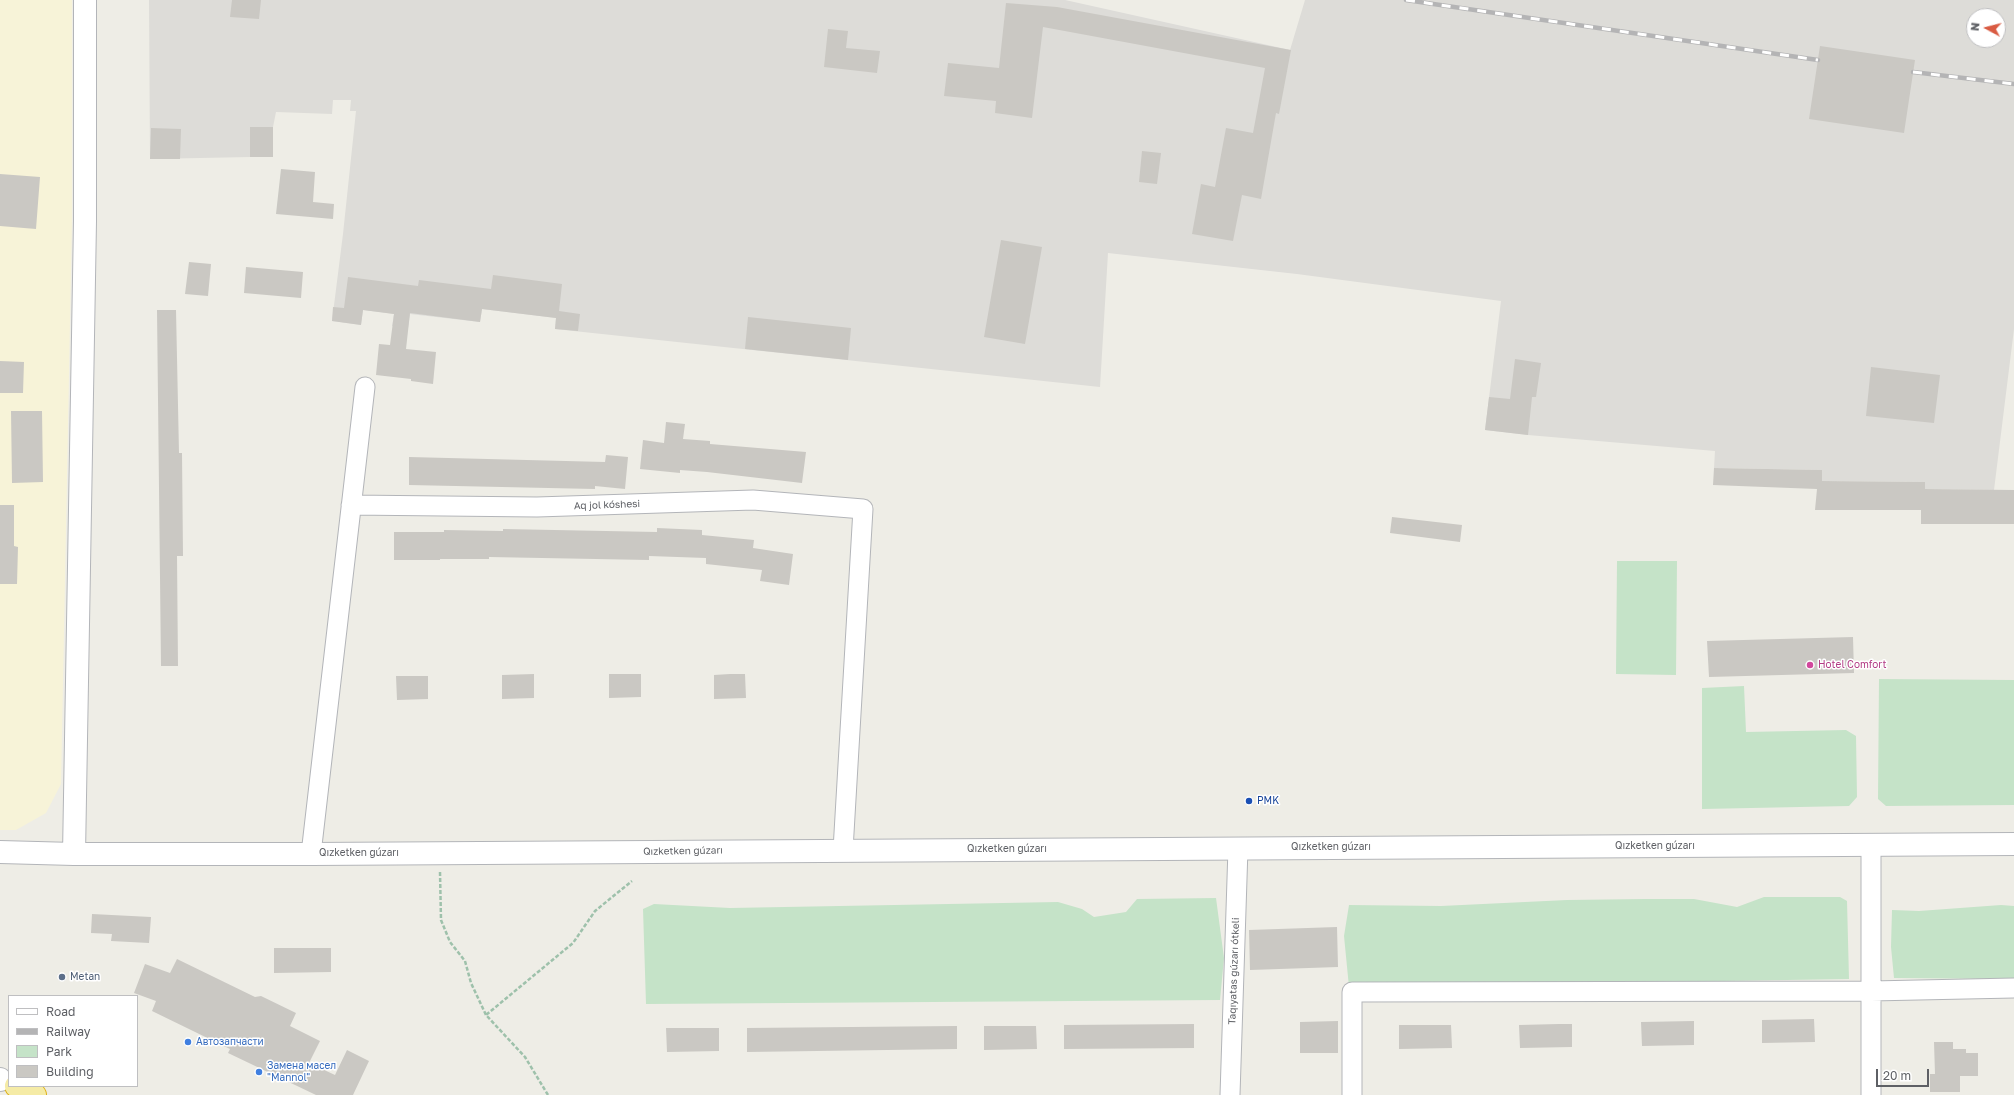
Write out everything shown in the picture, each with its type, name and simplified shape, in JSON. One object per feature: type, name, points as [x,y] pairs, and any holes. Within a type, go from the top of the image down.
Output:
[{"type":"highway","points":[[18,1087],[35,1095]]},
{"type":"street","points":[[74,854],[85,221],[85,0]]},
{"type":"street","points":[[311,854],[365,387]]},
{"type":"street","name":"Aq jol kóshesi","points":[[351,504],[538,507],[753,500],[863,509],[843,850]]},
{"type":"street","name":"Qızketken gúzarı","points":[[0,852],[74,854],[311,854],[2014,844]]},
{"type":"street","points":[[1871,845],[1871,1095]]},
{"type":"street","name":"Taqıyatas gúzarı ótkeli","points":[[1230,1095],[1238,848]]},
{"type":"street","points":[[1352,1095],[1352,992],[1871,991],[2014,988]]},
{"type":"path","points":[[440,853],[441,920],[450,942],[465,961],[471,983],[486,1015],[525,1057],[548,1095]]},
{"type":"path","points":[[486,1015],[574,943],[595,911],[632,881]]},
{"type":"shaded area","points":[[149,0],[1065,0],[1290,50],[1305,0],[2014,0],[2014,329],[1994,490],[1925,489],[1924,482],[1822,481],[1821,470],[1714,468],[1715,451],[1485,430],[1501,301],[1297,274],[1108,253],[1100,387],[555,329],[556,318],[482,309],[480,322],[410,314],[408,328],[392,326],[394,314],[363,310],[361,325],[332,321],[356,111],[350,111],[351,100],[333,100],[332,114],[276,112],[273,127],[250,127],[250,157],[150,159]]},
{"type":"green space","points":[[1617,561],[1677,561],[1676,675],[1616,674]]},
{"type":"green space","points":[[1879,679],[2014,680],[2014,805],[1886,806],[1878,799]]},
{"type":"green space","points":[[1744,686],[1746,732],[1846,730],[1856,736],[1857,797],[1849,806],[1702,809],[1702,688]]},
{"type":"green space","points":[[1764,897],[1840,897],[1847,901],[1849,979],[1349,987],[1344,936],[1349,905],[1441,906],[1567,900],[1694,899],[1737,907]]},
{"type":"green space","points":[[1216,898],[1224,958],[1220,1000],[646,1004],[643,909],[654,904],[730,908],[1058,902],[1082,909],[1094,917],[1126,912],[1137,899]]},
{"type":"green space","points":[[2001,905],[2014,906],[2014,979],[1894,978],[1891,947],[1892,910],[1919,911]]},
{"type":"sand","points":[[0,0],[72,0],[72,220],[61,784],[46,813],[16,830],[0,830]]},
{"type":"building","points":[[232,0],[261,0],[259,19],[230,17]]},
{"type":"building","points":[[1006,3],[1057,7],[1291,50],[1279,114],[1276,113],[1261,199],[1242,195],[1233,241],[1192,234],[1201,184],[1215,187],[1226,128],[1253,133],[1265,68],[1043,27],[1032,118],[995,113],[996,101],[944,96],[948,63],[999,68]]},
{"type":"building","points":[[828,29],[848,31],[846,48],[880,51],[877,73],[824,67]]},
{"type":"building","points":[[1820,46],[1915,60],[1904,133],[1809,119]]},
{"type":"building","points":[[250,127],[273,127],[273,157],[250,157]]},
{"type":"building","points":[[151,128],[181,129],[180,159],[150,159]]},
{"type":"building","points":[[1142,151],[1161,153],[1157,184],[1139,182]]},
{"type":"building","points":[[281,169],[315,172],[313,202],[334,204],[333,219],[276,214]]},
{"type":"building","points":[[0,174],[40,177],[36,229],[0,226]]},
{"type":"building","points":[[1001,240],[1042,247],[1025,344],[984,337]]},
{"type":"building","points":[[189,262],[211,264],[208,296],[185,294]]},
{"type":"building","points":[[246,267],[303,272],[301,298],[244,293]]},
{"type":"building","points":[[493,275],[562,284],[559,311],[580,314],[578,331],[555,329],[556,318],[482,309],[480,322],[410,313],[406,349],[436,352],[433,384],[411,381],[411,379],[376,375],[379,344],[390,345],[394,314],[363,310],[361,325],[332,321],[333,307],[344,308],[348,277],[418,286],[419,280],[491,289]]},
{"type":"building","points":[[157,310],[176,310],[179,453],[182,453],[183,556],[177,556],[178,666],[161,666]]},
{"type":"building","points":[[748,317],[851,328],[848,360],[745,349]]},
{"type":"building","points":[[1515,359],[1541,363],[1536,397],[1532,397],[1528,435],[1485,430],[1489,397],[1510,399]]},
{"type":"building","points":[[0,361],[24,362],[23,393],[0,393]]},
{"type":"building","points":[[1871,367],[1940,375],[1934,423],[1866,416]]},
{"type":"building","points":[[11,411],[42,411],[43,482],[12,483]]},
{"type":"building","points":[[666,422],[685,424],[683,439],[710,441],[710,444],[806,452],[802,483],[707,472],[680,470],[680,473],[640,469],[643,440],[664,443]]},
{"type":"building","points":[[606,455],[628,457],[625,489],[595,486],[595,489],[409,485],[409,457],[605,462]]},
{"type":"building","points":[[1714,468],[1822,470],[1822,481],[1925,482],[1925,489],[2014,490],[2014,524],[1921,524],[1921,510],[1815,510],[1817,489],[1713,485]]},
{"type":"building","points":[[0,505],[14,505],[14,546],[18,547],[17,584],[0,584]]},
{"type":"building","points":[[1392,517],[1462,525],[1460,542],[1390,533]]},
{"type":"building","points":[[657,528],[702,530],[702,535],[754,540],[753,548],[793,554],[789,585],[760,581],[762,570],[706,564],[706,558],[649,556],[649,560],[489,557],[489,559],[394,560],[394,532],[444,532],[444,530],[503,531],[503,529],[657,532]]},
{"type":"building","points":[[1853,637],[1854,673],[1709,677],[1707,641]]},
{"type":"building","points":[[534,674],[534,698],[502,699],[502,675]]},
{"type":"building","points":[[609,674],[641,674],[641,697],[609,698]]},
{"type":"building","points":[[745,674],[746,698],[714,699],[714,675]]},
{"type":"building","points":[[396,676],[428,676],[428,699],[397,700]]},
{"type":"building","points":[[92,914],[151,917],[149,943],[111,941],[112,934],[91,933]]},
{"type":"building","points":[[1337,927],[1338,967],[1250,970],[1249,930]]},
{"type":"building","points":[[274,948],[331,948],[331,972],[274,973]]},
{"type":"building","points":[[177,959],[255,997],[261,996],[296,1013],[290,1026],[320,1041],[309,1063],[335,1075],[347,1050],[369,1061],[353,1095],[316,1095],[228,1053],[230,1049],[152,1011],[156,1001],[134,993],[145,964],[170,973]]},
{"type":"building","points":[[1814,1019],[1815,1042],[1762,1043],[1762,1020]]},
{"type":"building","points":[[1338,1021],[1338,1053],[1300,1053],[1300,1022]]},
{"type":"building","points":[[1694,1021],[1694,1045],[1642,1046],[1641,1022]]},
{"type":"building","points":[[1194,1024],[1194,1048],[1064,1049],[1064,1025]]},
{"type":"building","points":[[1572,1024],[1572,1047],[1520,1048],[1519,1025]]},
{"type":"building","points":[[1399,1025],[1451,1025],[1452,1048],[1399,1049]]},
{"type":"building","points":[[957,1026],[957,1049],[747,1052],[747,1028]]},
{"type":"building","points":[[984,1026],[1036,1026],[1037,1049],[984,1050]]},
{"type":"building","points":[[666,1028],[719,1028],[719,1051],[667,1052]]},
{"type":"building","points":[[1934,1042],[1953,1042],[1953,1049],[1966,1049],[1966,1053],[1978,1053],[1978,1076],[1960,1076],[1960,1092],[1930,1092],[1930,1074],[1935,1074]]},
{"type":"railway","points":[[1406,0],[1818,60]]},
{"type":"railway","points":[[1913,72],[2014,84]]},
{"type":"place","name":"Hotel Comfort","points":[[1810,665]]},
{"type":"place","name":"PMK","points":[[1249,801]]},
{"type":"place","name":"Metan","points":[[62,977]]},
{"type":"place","name":"Автозапчасти","points":[[188,1042]]},
{"type":"place","name":"Замена масел \"Mannol\"","points":[[259,1072]]}]
